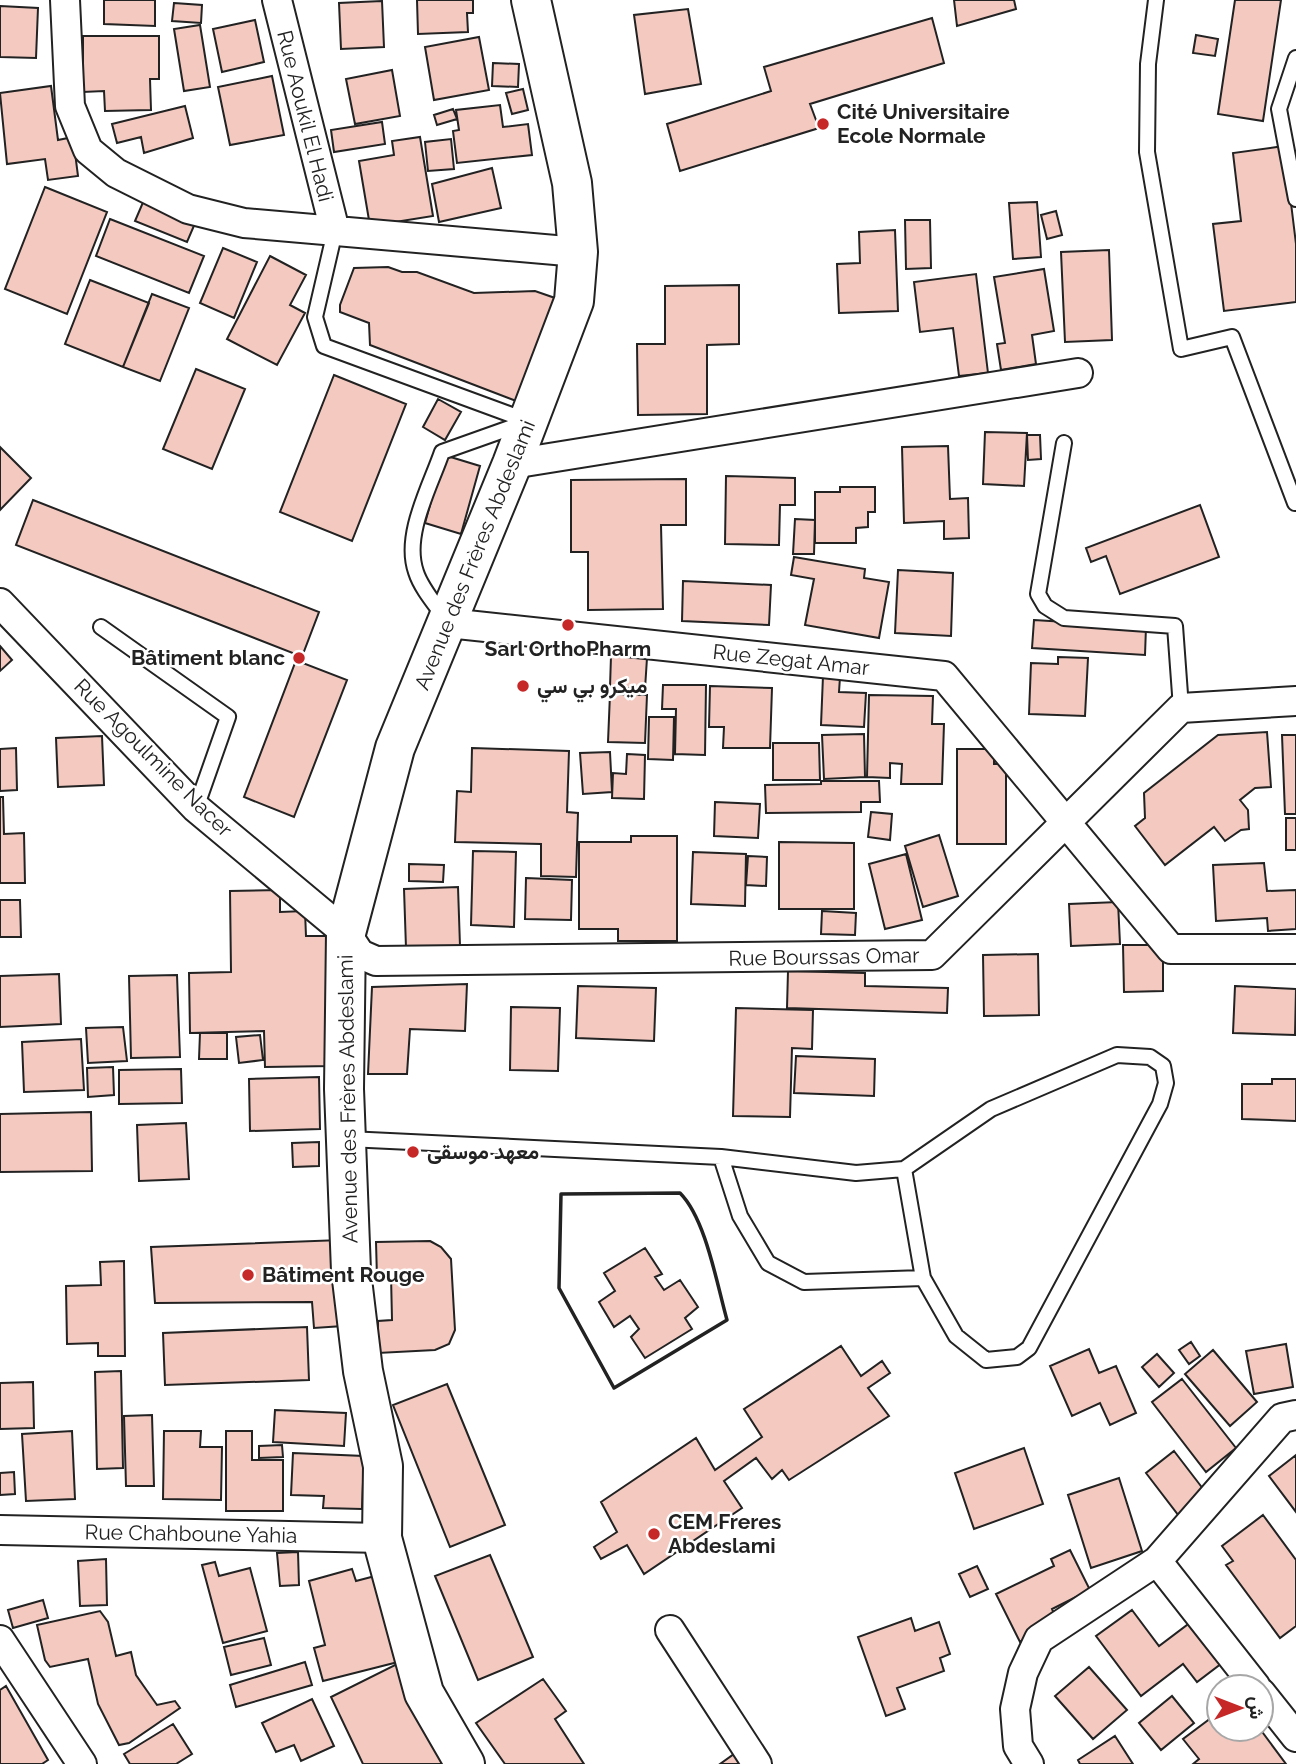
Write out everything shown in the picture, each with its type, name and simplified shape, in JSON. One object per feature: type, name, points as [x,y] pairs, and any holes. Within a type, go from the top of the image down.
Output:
[{"type":"main road","name":"Avenue des Frères Abdeslami","points":[[464,1764],[424,1693],[382,1538],[383,1466],[363,1371],[351,1271],[345,1139],[346,933],[395,748],[512,464],[574,301],[578,252],[572,183],[531,0]]},
{"type":"street","points":[[65,0],[70,106],[88,150],[116,173],[188,209],[244,223],[578,252]]},
{"type":"street","name":"Rue Aoukil El Hadi","points":[[278,0],[335,231]]},
{"type":"street","points":[[512,464],[1078,373]]},
{"type":"street","name":"Rue Agoulmine Nacer","points":[[0,603],[196,808],[346,933]]},
{"type":"street","name":"Rue Zegat Amar","points":[[448,623],[944,676],[1171,949],[1296,949]]},
{"type":"street","points":[[1181,708],[1296,701]]},
{"type":"street","name":"Rue Bourssas Omar","points":[[346,933],[360,954],[376,961],[932,956],[1181,708]]},
{"type":"street","points":[[1029,1764],[1018,1746],[1015,1709],[1023,1673],[1039,1639],[1157,1561],[1282,1419],[1296,1415]]},
{"type":"street","name":"Rue Chahboune Yahia","points":[[0,1530],[382,1538]]},
{"type":"street","points":[[1157,1561],[1245,1673]]},
{"type":"street","points":[[670,1630],[757,1764]]},
{"type":"street","points":[[0,1640],[82,1764]]},
{"type":"street","points":[[1275,1711],[1296,1737]]},
{"type":"lane","points":[[1156,0],[1148,64],[1147,152],[1181,349],[1232,337],[1296,504]]},
{"type":"lane","points":[[1296,58],[1279,109],[1296,199]]},
{"type":"lane","points":[[335,231],[316,317],[317,332],[324,346],[529,421]]},
{"type":"lane","points":[[448,623],[416,575],[412,557],[418,520],[442,452],[529,421]]},
{"type":"lane","points":[[1064,443],[1038,594],[1045,606],[1063,618],[1175,626],[1181,708]]},
{"type":"lane","points":[[102,627],[229,718],[196,808]]},
{"type":"lane","points":[[345,1139],[721,1157],[856,1173],[904,1169],[991,1109],[1117,1055],[1150,1057],[1163,1066],[1166,1083],[1160,1104],[1029,1348],[1017,1357],[986,1360],[956,1336],[923,1278],[904,1169]]},
{"type":"lane","points":[[721,1157],[740,1216],[768,1263],[804,1282],[923,1278]]},
{"type":"building","points":[[104,0],[155,0],[155,26],[104,24]]},
{"type":"building","points":[[417,0],[473,0],[473,13],[467,13],[468,32],[418,34]]},
{"type":"building","points":[[954,0],[1014,0],[1016,9],[957,26]]},
{"type":"building","points":[[1235,0],[1281,0],[1263,121],[1218,114]]},
{"type":"building","points":[[382,1],[384,47],[341,49],[339,3]]},
{"type":"building","points":[[174,3],[202,5],[201,23],[172,21]]},
{"type":"building","points":[[0,6],[38,8],[36,58],[0,57]]},
{"type":"building","points":[[688,9],[701,84],[645,94],[634,15]]},
{"type":"building","points":[[932,18],[944,63],[810,104],[819,128],[680,171],[667,124],[771,91],[764,67]]},
{"type":"building","points":[[255,20],[264,62],[222,72],[213,29]]},
{"type":"building","points":[[200,25],[210,87],[184,91],[174,29]]},
{"type":"building","points":[[1196,35],[1218,39],[1215,56],[1193,53]]},
{"type":"building","points":[[83,36],[159,36],[159,79],[150,79],[151,110],[105,111],[104,91],[83,92]]},
{"type":"building","points":[[479,37],[489,90],[434,100],[425,47]]},
{"type":"building","points":[[493,63],[519,64],[518,87],[492,86]]},
{"type":"building","points":[[392,70],[400,116],[355,124],[346,79]]},
{"type":"building","points":[[272,76],[284,135],[230,145],[218,87]]},
{"type":"building","points":[[51,86],[58,140],[73,137],[78,176],[48,180],[45,159],[7,164],[0,93]]},
{"type":"building","points":[[523,89],[528,110],[512,114],[506,93]]},
{"type":"building","points":[[500,105],[503,127],[528,124],[532,155],[457,163],[453,131],[459,130],[456,110]]},
{"type":"building","points":[[185,106],[193,138],[144,153],[141,137],[117,143],[112,124]]},
{"type":"building","points":[[453,109],[457,119],[437,125],[434,115]]},
{"type":"building","points":[[382,122],[385,144],[334,152],[331,130]]},
{"type":"building","points":[[420,137],[433,216],[370,226],[359,161],[394,155],[392,141]]},
{"type":"building","points":[[451,139],[454,169],[428,171],[425,142]]},
{"type":"building","points":[[1284,146],[1296,244],[1296,302],[1224,311],[1213,224],[1241,221],[1233,153]]},
{"type":"building","points":[[492,168],[501,208],[439,222],[432,184]]},
{"type":"building","points":[[45,187],[107,212],[67,314],[5,289]]},
{"type":"building","points":[[144,200],[196,221],[187,242],[135,221]]},
{"type":"building","points":[[1037,202],[1041,257],[1013,259],[1009,203]]},
{"type":"building","points":[[1056,211],[1062,235],[1047,239],[1041,215]]},
{"type":"building","points":[[110,219],[204,256],[189,293],[96,256]]},
{"type":"building","points":[[905,220],[930,220],[931,268],[906,269]]},
{"type":"building","points":[[895,230],[898,311],[839,313],[837,264],[860,263],[859,232]]},
{"type":"building","points":[[223,248],[257,262],[234,318],[200,303]]},
{"type":"building","points":[[1109,250],[1112,340],[1065,342],[1061,252]]},
{"type":"building","points":[[270,256],[306,275],[290,305],[305,313],[277,365],[227,339]]},
{"type":"building","points":[[388,267],[402,272],[417,272],[474,293],[535,291],[555,298],[524,404],[370,345],[369,323],[340,312],[340,305],[354,268]]},
{"type":"building","points":[[1044,269],[1054,331],[1032,335],[1036,364],[1001,370],[997,344],[1005,343],[994,277]]},
{"type":"building","points":[[976,274],[988,373],[959,376],[953,328],[920,332],[914,282]]},
{"type":"building","points":[[90,280],[149,303],[123,367],[65,344]]},
{"type":"building","points":[[739,285],[739,344],[707,345],[707,414],[638,415],[637,344],[665,344],[665,286]]},
{"type":"building","points":[[152,294],[189,308],[160,381],[123,367]]},
{"type":"building","points":[[196,369],[245,389],[212,469],[163,449]]},
{"type":"building","points":[[334,375],[406,404],[352,541],[280,512]]},
{"type":"building","points":[[438,399],[461,412],[445,440],[423,427]]},
{"type":"building","points":[[985,432],[1027,433],[1024,486],[983,484]]},
{"type":"building","points":[[1027,435],[1040,435],[1041,459],[1028,460]]},
{"type":"building","points":[[948,446],[950,499],[968,498],[969,538],[944,539],[944,521],[904,523],[902,447]]},
{"type":"building","points":[[0,447],[31,478],[0,510]]},
{"type":"building","points":[[444,455],[480,466],[461,534],[425,523]]},
{"type":"building","points":[[726,476],[795,478],[795,505],[780,505],[779,545],[725,544]]},
{"type":"building","points":[[686,479],[686,525],[661,525],[663,609],[588,610],[588,552],[571,552],[571,480]]},
{"type":"building","points":[[840,487],[875,487],[875,512],[868,512],[868,527],[856,528],[856,543],[815,543],[815,492],[840,492]]},
{"type":"building","name":"Bâtiment blanc","points":[[33,500],[319,612],[300,662],[347,680],[294,817],[244,797],[298,655],[16,545]]},
{"type":"building","points":[[1200,505],[1219,557],[1120,594],[1106,556],[1091,562],[1086,548]]},
{"type":"building","points":[[795,519],[815,520],[814,554],[793,554]]},
{"type":"building","points":[[794,557],[865,569],[864,578],[889,582],[879,638],[805,625],[814,579],[791,575]]},
{"type":"building","points":[[898,570],[953,573],[951,636],[895,633]]},
{"type":"building","points":[[683,581],[771,585],[769,625],[682,621]]},
{"type":"building","points":[[1034,620],[1146,627],[1145,655],[1032,648]]},
{"type":"building","points":[[0,646],[12,660],[0,671]]},
{"type":"building","points":[[611,656],[647,658],[645,689],[610,687]]},
{"type":"building","points":[[1058,657],[1088,658],[1085,716],[1029,714],[1031,663],[1058,664]]},
{"type":"building","points":[[823,676],[840,677],[839,692],[866,693],[864,727],[821,725]]},
{"type":"building","points":[[663,685],[706,685],[705,755],[675,754],[676,709],[662,709]]},
{"type":"building","points":[[710,686],[772,688],[770,748],[723,748],[724,727],[709,727]]},
{"type":"building","points":[[610,694],[647,695],[645,743],[608,742]]},
{"type":"building","points":[[869,695],[933,696],[932,724],[944,724],[942,784],[901,784],[902,764],[890,763],[890,778],[867,777]]},
{"type":"building","points":[[649,717],[674,717],[673,760],[648,759]]},
{"type":"building","points":[[1267,732],[1271,787],[1255,788],[1240,800],[1248,810],[1249,829],[1241,830],[1225,841],[1214,827],[1165,865],[1135,826],[1145,818],[1144,793],[1218,735]]},
{"type":"building","points":[[864,734],[865,777],[824,779],[822,735]]},
{"type":"building","points":[[1282,735],[1296,735],[1296,814],[1285,814]]},
{"type":"building","points":[[102,736],[104,785],[58,787],[56,738]]},
{"type":"building","points":[[773,743],[819,743],[820,780],[773,780]]},
{"type":"building","points":[[16,748],[17,790],[0,791],[0,749]]},
{"type":"building","points":[[472,748],[569,751],[567,812],[578,813],[576,877],[541,876],[541,844],[455,842],[457,791],[471,792]]},
{"type":"building","points":[[957,749],[994,749],[994,764],[1006,764],[1006,844],[957,844]]},
{"type":"building","points":[[610,752],[612,792],[583,794],[580,753]]},
{"type":"building","points":[[627,754],[645,755],[644,799],[612,798],[613,773],[626,774]]},
{"type":"building","points":[[821,781],[879,781],[880,802],[861,802],[861,812],[766,813],[765,785],[821,784]]},
{"type":"building","points":[[0,797],[3,797],[4,834],[24,833],[25,883],[0,883]]},
{"type":"building","points":[[715,802],[760,804],[758,838],[714,836]]},
{"type":"building","points":[[871,812],[892,814],[890,840],[868,837]]},
{"type":"building","points":[[1286,818],[1296,818],[1296,850],[1286,850]]},
{"type":"building","points":[[939,835],[958,896],[923,907],[905,846]]},
{"type":"building","points":[[631,836],[677,836],[677,941],[618,941],[618,929],[579,929],[579,842],[631,842]]},
{"type":"building","points":[[779,842],[854,843],[854,909],[779,909]]},
{"type":"building","points":[[473,851],[516,852],[514,927],[471,925]]},
{"type":"building","points":[[693,852],[746,854],[745,906],[691,904]]},
{"type":"building","points":[[906,854],[922,920],[885,929],[869,864]]},
{"type":"building","points":[[748,856],[767,857],[766,886],[746,885]]},
{"type":"building","points":[[1264,863],[1267,891],[1296,890],[1296,929],[1268,931],[1267,918],[1216,921],[1213,865]]},
{"type":"building","points":[[409,864],[444,865],[443,882],[409,881]]},
{"type":"building","points":[[526,878],[572,880],[571,920],[525,919]]},
{"type":"building","points":[[458,887],[460,946],[406,948],[404,889]]},
{"type":"building","points":[[280,890],[280,912],[305,911],[306,936],[333,936],[333,1066],[265,1067],[264,1031],[190,1033],[189,973],[231,972],[230,891]]},
{"type":"building","points":[[0,900],[20,900],[21,937],[0,937]]},
{"type":"building","points":[[1118,902],[1120,944],[1071,946],[1069,904]]},
{"type":"building","points":[[822,911],[856,913],[855,935],[821,934]]},
{"type":"building","points":[[1123,945],[1163,945],[1163,991],[1124,992]]},
{"type":"building","points":[[1038,954],[1039,1015],[984,1016],[983,955]]},
{"type":"building","points":[[788,971],[865,973],[865,986],[948,988],[947,1013],[787,1008]]},
{"type":"building","points":[[59,974],[61,1024],[0,1027],[0,976]]},
{"type":"building","points":[[177,975],[180,1057],[131,1058],[129,976]]},
{"type":"building","points":[[467,984],[465,1031],[410,1029],[407,1074],[368,1074],[372,987]]},
{"type":"building","points":[[578,986],[656,988],[654,1041],[576,1038]]},
{"type":"building","points":[[1235,986],[1296,989],[1295,1035],[1233,1033]]},
{"type":"building","points":[[511,1007],[560,1008],[558,1071],[510,1070]]},
{"type":"building","points":[[736,1008],[813,1010],[812,1049],[792,1048],[790,1117],[733,1116]]},
{"type":"building","points":[[123,1027],[127,1061],[88,1063],[86,1028]]},
{"type":"building","points":[[200,1033],[227,1033],[227,1059],[199,1059]]},
{"type":"building","points":[[260,1035],[263,1060],[239,1063],[236,1037]]},
{"type":"building","points":[[81,1039],[84,1090],[24,1092],[22,1042]]},
{"type":"building","points":[[796,1056],[875,1059],[874,1096],[794,1093]]},
{"type":"building","points":[[113,1067],[114,1095],[88,1097],[87,1068]]},
{"type":"building","points":[[181,1069],[182,1103],[119,1104],[119,1070]]},
{"type":"building","points":[[319,1077],[320,1129],[250,1131],[249,1079]]},
{"type":"building","points":[[1272,1079],[1296,1079],[1296,1121],[1242,1119],[1242,1084],[1272,1084]]},
{"type":"building","points":[[91,1112],[92,1171],[0,1172],[0,1114]]},
{"type":"building","points":[[186,1123],[189,1179],[139,1181],[137,1125]]},
{"type":"building","points":[[319,1142],[319,1166],[293,1167],[292,1143]]},
{"type":"building","name":"Bâtiment Rouge","points":[[341,1240],[343,1326],[314,1328],[312,1302],[155,1303],[151,1247]]},
{"type":"building","points":[[430,1241],[441,1247],[451,1259],[455,1330],[449,1344],[435,1350],[378,1353],[378,1321],[392,1320],[391,1276],[377,1278],[376,1242]]},
{"type":"building","points":[[645,1248],[662,1274],[655,1277],[664,1290],[680,1280],[698,1307],[685,1318],[692,1329],[645,1358],[631,1337],[639,1329],[630,1316],[614,1327],[599,1302],[615,1291],[604,1273]]},
{"type":"building","points":[[124,1261],[125,1356],[98,1356],[98,1343],[67,1344],[66,1286],[101,1285],[100,1262]]},
{"type":"building","points":[[307,1327],[309,1380],[165,1385],[163,1333]]},
{"type":"building","points":[[1191,1342],[1200,1356],[1189,1364],[1179,1350]]},
{"type":"building","points":[[1286,1344],[1293,1387],[1254,1394],[1246,1351]]},
{"type":"building","points":[[841,1346],[861,1376],[882,1361],[890,1373],[868,1388],[889,1416],[789,1480],[782,1470],[772,1479],[756,1458],[724,1481],[742,1508],[644,1574],[627,1545],[601,1559],[594,1547],[617,1532],[601,1502],[696,1438],[715,1470],[762,1437],[744,1409]]},
{"type":"building","points":[[1089,1349],[1099,1373],[1116,1366],[1136,1413],[1110,1425],[1100,1403],[1072,1416],[1050,1366]]},
{"type":"building","points":[[1213,1350],[1257,1402],[1230,1426],[1185,1374]]},
{"type":"building","points":[[1157,1354],[1174,1373],[1159,1387],[1142,1367]]},
{"type":"building","points":[[121,1371],[123,1468],[97,1469],[95,1372]]},
{"type":"building","points":[[1182,1379],[1236,1448],[1206,1472],[1152,1402]]},
{"type":"building","points":[[33,1382],[34,1428],[0,1429],[0,1383]]},
{"type":"building","points":[[447,1384],[505,1525],[450,1547],[393,1405]]},
{"type":"building","points":[[275,1410],[346,1413],[344,1446],[273,1442]]},
{"type":"building","points":[[152,1415],[154,1486],[126,1486],[124,1416]]},
{"type":"building","points":[[72,1431],[75,1499],[26,1501],[22,1434]]},
{"type":"building","points":[[164,1431],[201,1431],[200,1447],[222,1447],[221,1500],[163,1499]]},
{"type":"building","points":[[226,1431],[252,1431],[252,1460],[283,1460],[283,1511],[226,1511]]},
{"type":"building","points":[[282,1445],[283,1457],[259,1458],[259,1446]]},
{"type":"building","points":[[1024,1448],[1043,1504],[974,1529],[955,1473]]},
{"type":"building","points":[[1174,1451],[1207,1494],[1179,1516],[1146,1473]]},
{"type":"building","points":[[293,1453],[364,1456],[362,1509],[323,1508],[324,1496],[291,1495]]},
{"type":"building","points":[[1296,1455],[1296,1512],[1269,1476]]},
{"type":"building","points":[[14,1472],[15,1494],[0,1495],[0,1473]]},
{"type":"building","points":[[1119,1478],[1142,1551],[1091,1568],[1068,1495]]},
{"type":"building","points":[[1263,1515],[1296,1560],[1296,1626],[1280,1638],[1226,1565],[1233,1561],[1222,1546]]},
{"type":"building","points":[[1070,1550],[1090,1590],[1052,1609],[1058,1623],[1020,1642],[996,1594],[1054,1566],[1051,1559]]},
{"type":"building","points":[[298,1552],[299,1585],[280,1586],[277,1553]]},
{"type":"building","points":[[490,1555],[533,1657],[478,1680],[435,1576]]},
{"type":"building","points":[[106,1559],[107,1605],[80,1606],[78,1561]]},
{"type":"building","points":[[215,1562],[219,1576],[250,1568],[267,1631],[223,1643],[202,1565]]},
{"type":"building","points":[[977,1566],[988,1589],[970,1597],[959,1574]]},
{"type":"building","points":[[352,1569],[356,1581],[375,1576],[398,1662],[323,1681],[314,1648],[325,1645],[309,1581]]},
{"type":"building","points":[[43,1600],[48,1618],[13,1628],[8,1610]]},
{"type":"building","points":[[1132,1610],[1159,1646],[1195,1619],[1226,1660],[1205,1673],[1197,1682],[1183,1664],[1141,1696],[1096,1636]]},
{"type":"building","points":[[100,1611],[108,1622],[116,1656],[131,1652],[136,1675],[157,1705],[175,1701],[180,1708],[129,1743],[119,1745],[98,1704],[88,1659],[50,1667],[45,1660],[37,1625]]},
{"type":"building","points":[[911,1618],[915,1631],[939,1622],[950,1654],[940,1658],[944,1671],[897,1688],[905,1709],[886,1716],[858,1637]]},
{"type":"building","points":[[264,1638],[271,1665],[231,1675],[224,1647]]},
{"type":"building","points":[[305,1662],[312,1685],[236,1707],[230,1685]]},
{"type":"building","points":[[397,1664],[445,1764],[363,1764],[331,1697]]},
{"type":"building","points":[[1089,1667],[1127,1710],[1093,1739],[1055,1696]]},
{"type":"building","points":[[543,1679],[566,1711],[555,1719],[584,1764],[505,1764],[476,1723]]},
{"type":"building","points":[[6,1686],[48,1760],[42,1764],[0,1764],[0,1690]]},
{"type":"building","points":[[1172,1696],[1194,1723],[1161,1750],[1139,1723]]},
{"type":"building","points":[[312,1699],[334,1746],[301,1761],[294,1745],[276,1752],[262,1723]]},
{"type":"building","points":[[1205,1722],[1205,1743],[1270,1743],[1286,1764],[1193,1764],[1199,1759],[1183,1739]]},
{"type":"building","points":[[173,1724],[192,1754],[176,1764],[130,1764],[124,1754]]},
{"type":"building","points":[[1115,1736],[1133,1764],[1080,1764],[1078,1760]]},
{"type":"building","points":[[741,1749],[752,1764],[720,1764]]},
{"type":"wall","points":[[680,1193],[689,1204],[704,1235],[727,1320],[614,1388],[559,1288],[561,1194],[680,1193]]},
{"type":"place","name":"Cité Universitaire Ecole Normale","points":[[823,124]]},
{"type":"place","name":"Sarl OrthoPharm","points":[[568,625]]},
{"type":"place","name":"Bâtiment blanc","points":[[299,658]]},
{"type":"place","name":"ميكرو بي سي","points":[[523,686]]},
{"type":"place","name":"معهد موسقى","points":[[413,1152]]},
{"type":"place","name":"Bâtiment Rouge","points":[[248,1275]]},
{"type":"place","name":"CEM Freres Abdeslami","points":[[654,1534]]}]
